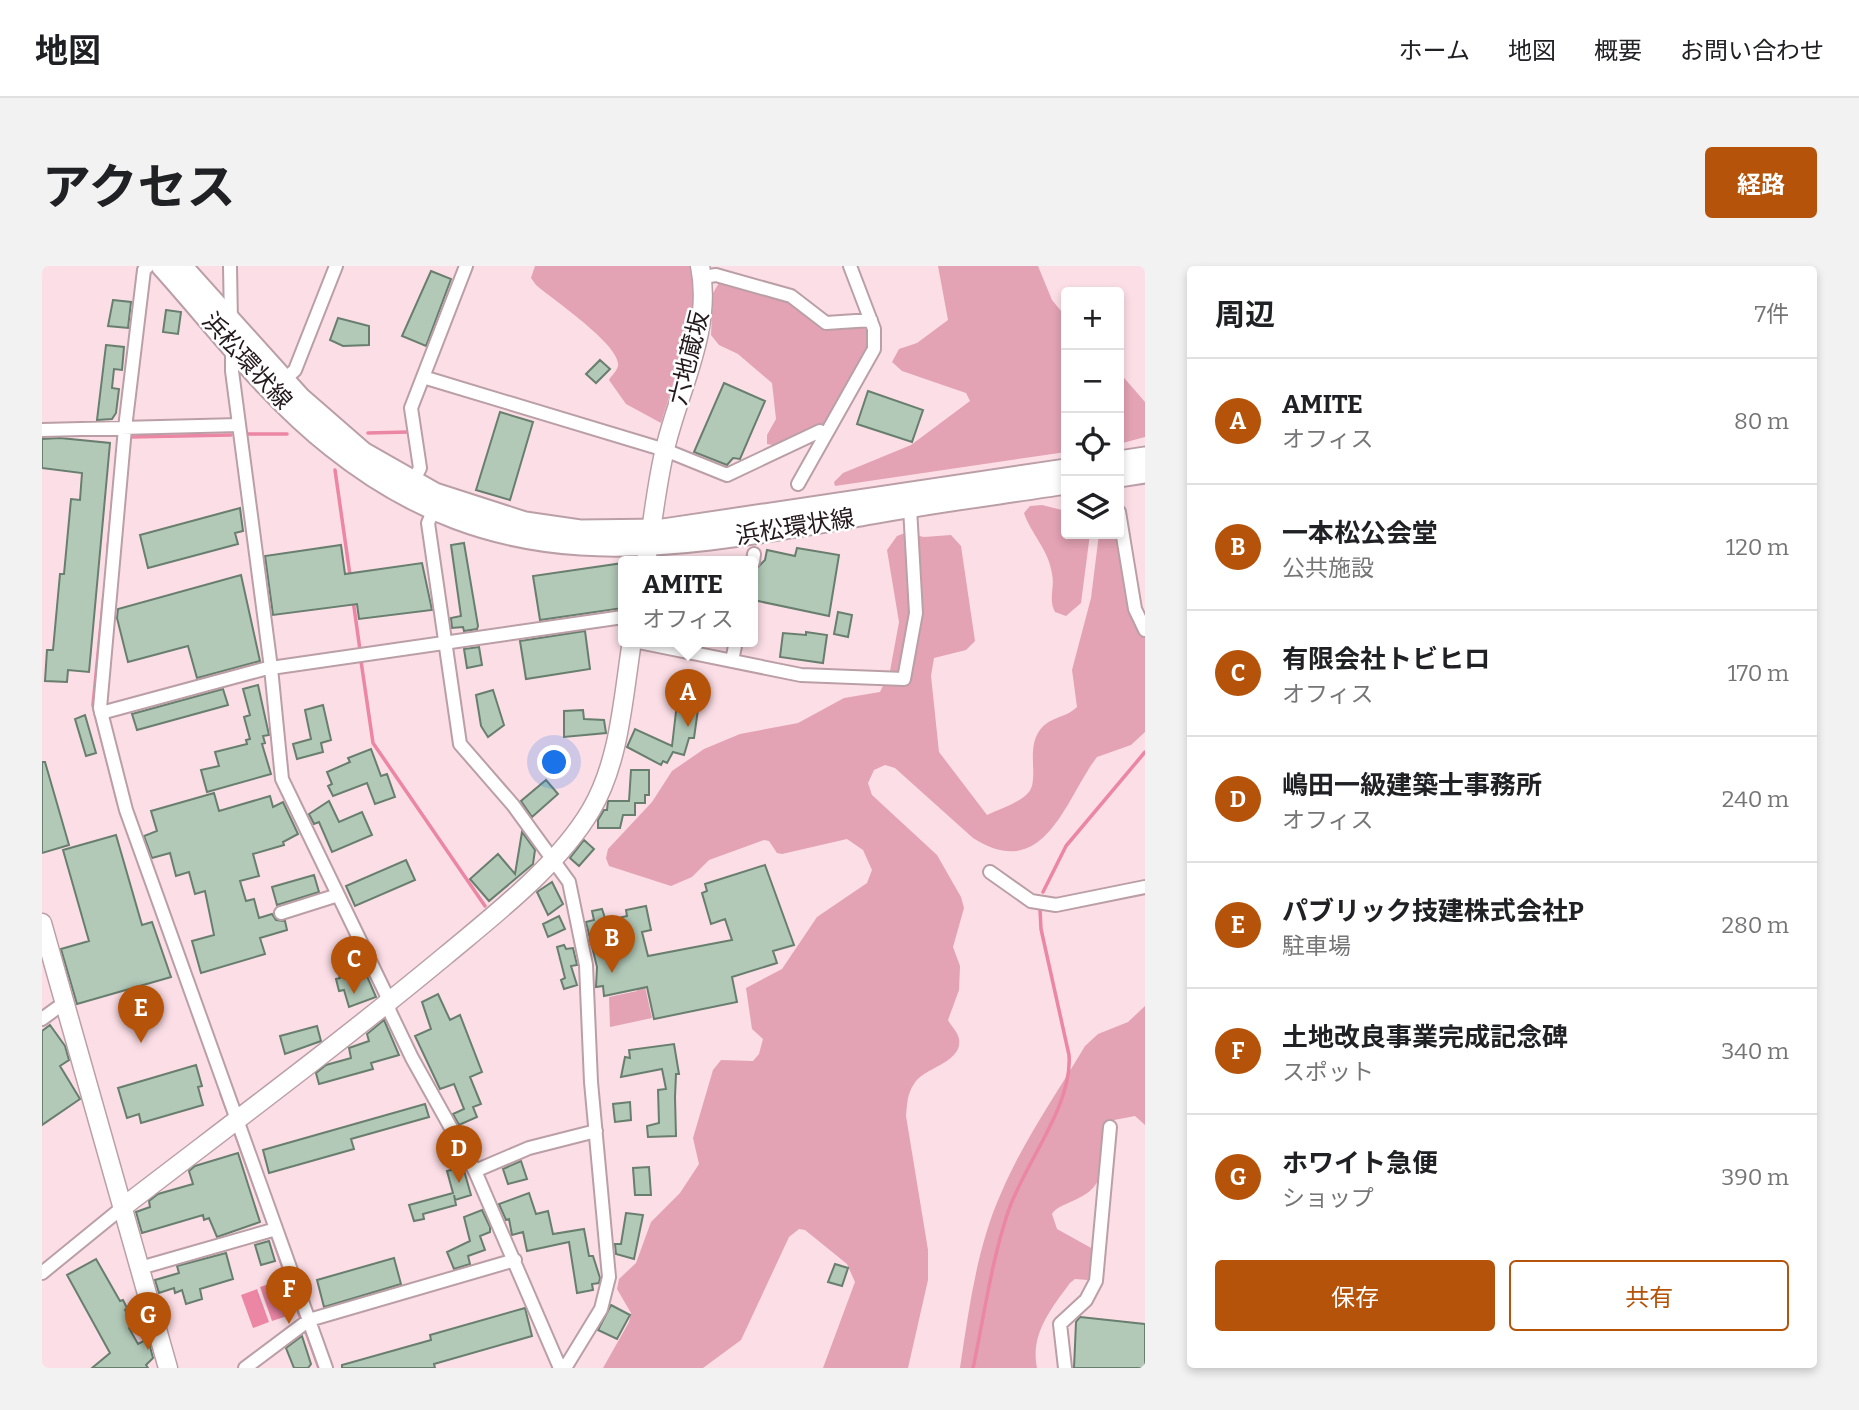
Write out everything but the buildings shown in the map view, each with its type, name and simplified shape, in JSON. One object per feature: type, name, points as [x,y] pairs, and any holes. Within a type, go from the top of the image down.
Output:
[{"type":"main road","name":"浜松環状線","points":[[161,266],[289,409],[332,447],[378,480],[434,509],[481,527],[537,541],[593,548],[649,546],[793,528],[1061,485]]},
{"type":"main road","name":"浜松環状線","points":[[182,266],[284,380],[341,435],[413,482],[460,503],[525,522],[580,530],[649,546],[1061,470]]},
{"type":"main road","points":[[1124,460],[1145,457]]},
{"type":"main road","points":[[1124,476],[1145,472]]},
{"type":"street","points":[[148,266],[144,270],[125,428],[101,713],[126,810],[326,1368]]},
{"type":"street","points":[[230,266],[232,345],[239,425],[285,787],[338,895],[412,1058],[475,1171],[562,1368]]},
{"type":"street","points":[[284,380],[295,370],[336,266]]},
{"type":"street","points":[[413,482],[420,468],[411,408],[466,266]]},
{"type":"street","points":[[797,484],[874,349],[871,320],[850,266]]},
{"type":"street","points":[[701,272],[791,296],[826,323],[871,320]]},
{"type":"street","name":"六地蔵坂","points":[[649,546],[665,450],[701,324],[701,272]]},
{"type":"street","points":[[423,377],[665,450],[727,475],[820,431],[826,434]]},
{"type":"street","points":[[42,430],[239,425]]},
{"type":"street","points":[[663,647],[801,675],[904,679],[916,613],[910,508]]},
{"type":"street","points":[[434,509],[428,523],[460,744],[552,858],[573,893],[586,965],[596,1131],[609,1277],[601,1309],[562,1368]]},
{"type":"street","points":[[1123,539],[1135,609],[1145,630]]},
{"type":"street","points":[[101,713],[271,668],[618,618]]},
{"type":"street","points":[[42,1273],[123,1207],[388,1003],[502,908],[552,858],[580,826],[607,776],[632,647]]},
{"type":"street","points":[[732,661],[735,647]]},
{"type":"street","points":[[990,872],[1031,901],[1056,905],[1145,887]]},
{"type":"street","points":[[281,913],[338,895]]},
{"type":"street","points":[[42,923],[168,1368]]},
{"type":"street","points":[[42,1019],[65,1005]]},
{"type":"street","points":[[1065,1368],[1060,1325],[1086,1300],[1096,1281],[1110,1127]]},
{"type":"street","points":[[475,1171],[529,1148],[596,1131]]},
{"type":"street","points":[[140,1268],[276,1229]]},
{"type":"street","points":[[245,1368],[309,1320],[515,1261]]},
{"type":"shaded area","points":[[535,266],[691,266],[695,293],[692,323],[661,423],[626,404],[609,380],[618,366],[616,357],[598,335],[536,285],[531,278]]},
{"type":"shaded area","points":[[938,266],[1038,266],[1052,300],[1061,311],[1061,453],[835,486],[834,482],[843,473],[911,445],[970,401],[966,393],[902,371],[892,362],[899,349],[917,343],[948,320]]},
{"type":"shaded area","points":[[719,283],[789,300],[819,325],[831,328],[863,327],[869,331],[869,348],[826,422],[778,446],[767,444],[767,435],[776,419],[772,383],[738,354],[719,345],[711,335],[713,293]]},
{"type":"shaded area","points":[[1124,378],[1145,402],[1145,437],[1124,443]]},
{"type":"shaded area","points":[[1042,505],[1061,510],[1061,539],[1089,539],[1081,603],[1066,616],[1055,612],[1053,607],[1050,565],[1024,513],[1030,506]]},
{"type":"shaded area","points":[[905,533],[924,537],[951,535],[961,546],[975,641],[966,650],[934,658],[931,676],[939,752],[987,815],[1026,795],[1033,783],[1033,750],[1038,733],[1047,723],[1077,707],[1072,670],[1091,598],[1098,539],[1118,539],[1145,638],[1145,732],[1131,745],[1097,757],[1050,830],[1035,844],[1018,851],[998,849],[973,838],[895,768],[885,765],[874,770],[868,783],[872,795],[937,855],[961,897],[964,908],[953,947],[960,966],[959,990],[948,1020],[958,1036],[959,1047],[949,1059],[919,1078],[912,1088],[907,1104],[906,1116],[928,1250],[928,1280],[908,1368],[823,1368],[855,1282],[847,1264],[805,1230],[799,1229],[789,1237],[741,1340],[703,1368],[603,1368],[629,1322],[631,1313],[617,1289],[619,1279],[636,1263],[651,1222],[680,1193],[699,1164],[693,1138],[713,1070],[721,1060],[753,1061],[759,1054],[763,1039],[752,1029],[746,988],[782,969],[817,917],[867,883],[872,870],[863,850],[847,839],[782,854],[777,853],[769,841],[764,840],[709,860],[692,877],[671,886],[609,866],[606,858],[608,849],[652,802],[672,771],[704,749],[740,734],[798,723],[844,698],[880,692],[890,671],[899,622],[887,550],[897,536]]},
{"type":"shaded area","points":[[644,982],[652,1018],[610,1027],[609,997],[637,991],[636,984]]},
{"type":"shaded area","points":[[1145,1006],[1145,1125],[1135,1116],[1109,1121],[1104,1136],[1102,1169],[1096,1184],[1091,1190],[1052,1214],[1057,1229],[1093,1249],[1091,1275],[1088,1280],[1075,1279],[1070,1283],[1049,1312],[1039,1333],[1037,1368],[960,1368],[980,1255],[993,1212],[1011,1172],[1085,1046],[1098,1034],[1128,1022]]},
{"type":"shaded area","points":[[281,1280],[293,1314],[272,1321],[260,1287]]},
{"type":"shaded area","points":[[257,1289],[269,1322],[253,1328],[241,1295]]},
{"type":"waterway","points":[[368,433],[408,432]]},
{"type":"waterway","points":[[246,434],[287,434]]},
{"type":"waterway","points":[[130,437],[231,435]]},
{"type":"waterway","points":[[108,548],[119,437]]},
{"type":"waterway","points":[[335,470],[350,575]]},
{"type":"waterway","points":[[104,594],[93,705],[118,803]]},
{"type":"waterway","points":[[353,600],[360,650]]},
{"type":"waterway","points":[[361,661],[373,743],[485,906]]},
{"type":"waterway","points":[[1043,892],[1066,846],[1145,752]]},
{"type":"waterway","points":[[973,1368],[992,1271],[1007,1215],[1055,1116],[1068,1075],[1069,1055],[1041,929],[1040,909]]},
{"type":"waterway","points":[[221,1094],[229,1115]]},
{"type":"waterway","points":[[235,1133],[268,1224]]},
{"type":"waterway","points":[[272,1236],[301,1319]]},
{"type":"waterway","points":[[305,1329],[319,1368]]},
{"type":"place","name":"AMITE","points":[[688,727]]},
{"type":"place","name":"一本松公会堂","points":[[612,973]]},
{"type":"place","name":"有限会社トビヒロ","points":[[354,994]]},
{"type":"place","name":"パブリック技建株式会社P","points":[[141,1043]]},
{"type":"place","name":"嶋田一級建築士事務所","points":[[459,1183]]},
{"type":"place","name":"土地改良事業完成記念碑","points":[[289,1324]]},
{"type":"place","name":"ホワイト急便","points":[[148,1350]]}]
